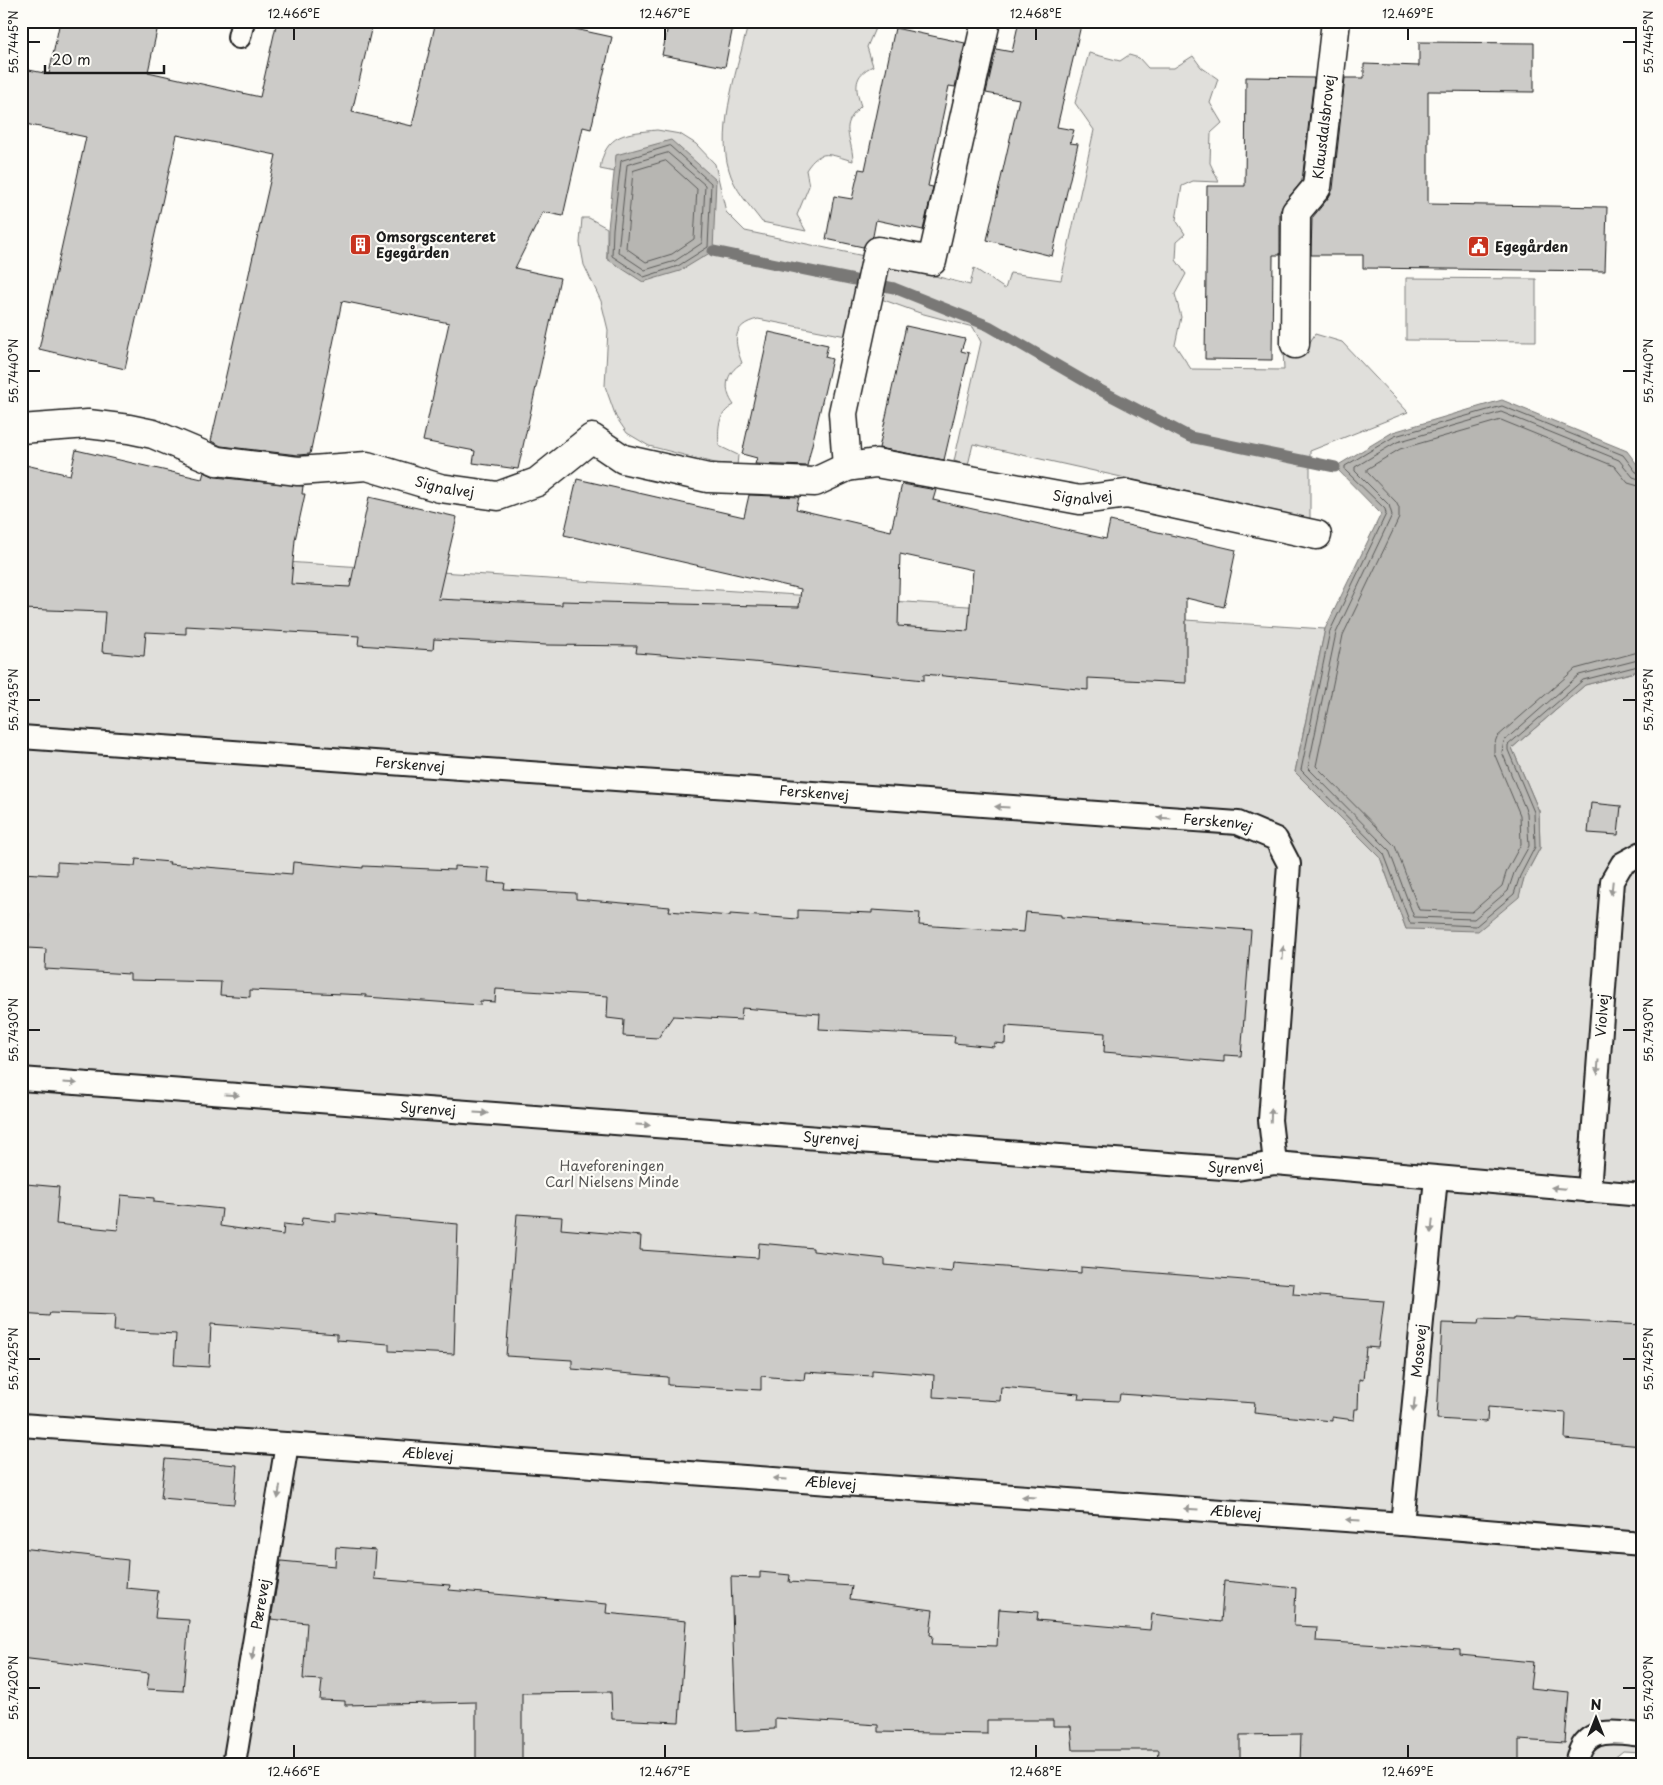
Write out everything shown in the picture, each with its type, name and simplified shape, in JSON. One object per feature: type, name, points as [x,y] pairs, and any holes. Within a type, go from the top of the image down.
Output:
[{"type":"street","points":[[847,467],[843,413],[877,255],[932,261],[986,21]]},
{"type":"street","name":"Klausdalsbrovej","points":[[1295,344],[1296,212],[1317,188],[1336,21]]},
{"type":"street","name":"Signalvej","points":[[21,429],[88,424],[129,429],[153,434],[217,461],[298,471],[367,466],[440,488],[498,496],[537,482],[592,438],[624,459],[708,478],[815,482],[847,467],[876,463],[1080,500],[1128,494],[1317,535]]},
{"type":"lane","name":"Ferskenvej","points":[[21,737],[1238,824],[1276,839],[1289,864],[1270,1120],[1275,1163]]},
{"type":"lane","name":"Violvej","points":[[1589,1191],[1612,881],[1622,864],[1642,854]]},
{"type":"lane","name":"Syrenvej","points":[[21,1079],[1237,1169],[1275,1163],[1642,1196]]},
{"type":"lane","name":"Mosevej","points":[[1402,1524],[1436,1178]]},
{"type":"lane","name":"Æblevej","points":[[21,1425],[1402,1524],[1642,1544]]},
{"type":"lane","name":"Pærevej","points":[[234,1764],[287,1444]]},
{"type":"lane","points":[[1577,1764],[1585,1742],[1601,1732],[1642,1734]]},
{"type":"green space","points":[[749,21],[866,21],[876,26],[867,47],[873,66],[866,70],[859,78],[857,88],[861,106],[850,120],[848,126],[853,161],[832,155],[821,155],[806,170],[809,186],[797,215],[806,231],[762,222],[738,191],[729,170],[725,135],[727,115]]},
{"type":"green space","points":[[1089,53],[1120,61],[1129,55],[1139,58],[1148,68],[1174,68],[1193,56],[1201,67],[1218,79],[1210,103],[1222,123],[1211,133],[1210,163],[1219,182],[1193,181],[1182,186],[1176,220],[1185,234],[1177,241],[1176,260],[1186,274],[1175,294],[1181,317],[1175,345],[1191,369],[1284,370],[1283,349],[1307,347],[1315,334],[1342,342],[1408,412],[1310,451],[1310,519],[973,444],[968,465],[954,461],[981,342],[973,327],[920,313],[881,299],[888,264],[970,285],[974,268],[1005,289],[1010,273],[1061,280],[1094,130],[1075,103]]},
{"type":"green space","points":[[657,130],[680,134],[696,144],[715,164],[726,212],[745,231],[864,256],[846,336],[758,319],[743,325],[739,330],[736,341],[742,363],[736,367],[729,377],[727,388],[734,405],[724,413],[720,422],[719,434],[719,446],[738,455],[737,466],[715,463],[649,446],[627,433],[616,417],[605,386],[608,330],[601,301],[584,265],[580,243],[582,218],[589,218],[607,228],[607,259],[617,155],[615,172],[600,169],[603,157],[607,148],[619,137],[636,132]]},
{"type":"green space","points":[[1406,278],[1536,279],[1536,341],[1406,340]]},
{"type":"green space","name":"Haveforeningen Carl Nielsens Minde","points":[[21,545],[1325,629],[1295,772],[1380,857],[1406,929],[1518,897],[1524,878],[1540,848],[1539,811],[1512,748],[1585,685],[1642,670],[1642,1752],[1623,1751],[1607,1764],[21,1764]]},
{"type":"water","points":[[671,140],[716,180],[713,251],[680,271],[643,282],[607,259],[608,228],[616,155]]},
{"type":"water","points":[[1502,400],[1627,451],[1642,471],[1642,670],[1585,685],[1512,748],[1539,811],[1540,848],[1524,878],[1519,897],[1478,931],[1406,929],[1380,857],[1295,772],[1325,629],[1381,514],[1335,467],[1393,432]]},
{"type":"building","name":"Omsorgscenteret Egegården","points":[[60,21],[159,21],[148,72],[260,97],[277,21],[373,21],[352,112],[412,126],[436,21],[538,21],[612,37],[591,129],[583,127],[563,216],[543,212],[515,268],[560,278],[518,469],[473,463],[475,451],[423,441],[449,323],[342,301],[310,454],[298,455],[221,446],[211,441],[276,155],[177,135],[125,369],[39,349],[86,137],[21,123],[21,102],[29,70],[49,74]]},
{"type":"building","points":[[669,21],[734,21],[725,67],[662,55]]},
{"type":"building","points":[[1019,21],[1082,21],[1057,127],[1074,130],[1070,143],[1078,144],[1052,256],[987,240],[1019,99],[986,93],[996,49],[1012,52]]},
{"type":"building","points":[[895,28],[965,43],[955,87],[949,86],[928,186],[933,187],[923,230],[876,220],[873,236],[863,247],[826,239],[834,196],[852,199],[859,169],[865,170]]},
{"type":"building","points":[[1419,42],[1534,43],[1534,92],[1428,91],[1428,204],[1607,207],[1605,271],[1363,268],[1363,255],[1311,255],[1312,218],[1333,189],[1345,78],[1364,78],[1364,64],[1419,66]]},
{"type":"building","points":[[1246,77],[1314,78],[1302,181],[1284,203],[1280,212],[1280,255],[1273,255],[1272,360],[1205,359],[1207,186],[1245,186]]},
{"type":"building","points":[[906,326],[965,339],[961,351],[969,353],[944,460],[879,448]]},
{"type":"building","points":[[769,332],[828,345],[825,357],[832,359],[807,466],[755,464],[757,458],[742,454]]},
{"type":"building","points":[[76,450],[202,479],[204,472],[215,477],[303,486],[302,494],[305,494],[295,540],[291,584],[350,587],[369,497],[457,517],[438,599],[562,605],[562,601],[799,607],[801,589],[564,535],[577,479],[744,517],[749,495],[799,497],[796,509],[891,531],[902,484],[936,490],[933,500],[1106,539],[1110,521],[1236,550],[1224,607],[1186,598],[1186,683],[1088,678],[1088,690],[924,674],[924,680],[753,662],[636,653],[637,646],[546,645],[434,639],[433,650],[358,645],[359,636],[186,626],[186,634],[146,632],[144,656],[102,652],[105,612],[21,609],[21,464],[70,475]],"holes":[[[900,554],[973,570],[968,631],[898,626]]]},
{"type":"building","points":[[1591,803],[1621,806],[1618,835],[1588,833]]},
{"type":"building","points":[[136,859],[170,862],[169,864],[292,874],[293,862],[363,868],[363,866],[454,870],[454,866],[489,868],[488,882],[505,883],[504,889],[576,893],[576,899],[670,907],[669,911],[730,916],[730,914],[798,919],[798,910],[872,913],[872,910],[920,913],[919,925],[1024,932],[1026,912],[1061,915],[1061,917],[1251,930],[1241,1056],[1224,1055],[1224,1062],[1104,1052],[1105,1033],[1006,1026],[1005,1044],[994,1043],[994,1047],[954,1043],[955,1036],[819,1029],[820,1014],[742,1008],[741,1020],[673,1016],[658,1038],[623,1036],[624,1020],[607,1018],[608,996],[496,989],[495,1002],[480,1001],[480,1005],[366,997],[366,995],[250,990],[250,997],[220,995],[221,982],[130,980],[130,974],[45,969],[46,949],[27,948],[29,913],[21,912],[21,873],[57,875],[57,862],[135,866]]},
{"type":"building","points":[[26,1184],[59,1187],[56,1224],[118,1230],[121,1195],[154,1198],[154,1202],[222,1209],[220,1226],[283,1235],[284,1224],[301,1226],[302,1218],[336,1222],[336,1213],[458,1224],[454,1354],[389,1351],[389,1344],[337,1340],[337,1334],[211,1324],[209,1367],[174,1365],[176,1334],[114,1331],[115,1315],[50,1313],[49,1316],[21,1314],[21,1245]]},
{"type":"building","points":[[517,1214],[562,1217],[561,1229],[641,1236],[640,1250],[758,1258],[759,1243],[813,1248],[813,1251],[885,1259],[885,1265],[952,1272],[953,1263],[1081,1273],[1081,1267],[1294,1284],[1293,1294],[1384,1301],[1378,1348],[1366,1347],[1363,1380],[1359,1379],[1358,1409],[1355,1409],[1354,1420],[1332,1417],[1332,1421],[1254,1413],[1255,1403],[1120,1394],[1119,1401],[1078,1399],[1079,1394],[1001,1387],[1000,1401],[933,1397],[934,1375],[872,1370],[872,1376],[805,1372],[804,1380],[761,1376],[761,1390],[668,1385],[668,1377],[572,1369],[572,1360],[506,1356]]},
{"type":"building","points":[[1514,1318],[1642,1325],[1642,1446],[1565,1439],[1566,1413],[1488,1407],[1487,1422],[1437,1419],[1442,1323],[1478,1324],[1479,1319],[1514,1320]]},
{"type":"building","points":[[165,1459],[237,1465],[234,1504],[161,1498]]},
{"type":"building","points":[[336,1547],[376,1550],[374,1579],[450,1585],[449,1590],[607,1604],[606,1613],[686,1621],[679,1722],[612,1719],[611,1692],[522,1693],[522,1764],[476,1764],[476,1702],[345,1705],[345,1701],[320,1700],[322,1680],[303,1679],[307,1623],[271,1619],[281,1561],[335,1566]]},
{"type":"building","points":[[21,1548],[128,1560],[126,1588],[158,1591],[155,1618],[189,1620],[183,1691],[147,1689],[149,1673],[21,1658]]},
{"type":"building","points":[[760,1572],[790,1575],[789,1582],[852,1586],[850,1599],[933,1610],[930,1635],[933,1636],[932,1644],[997,1646],[999,1609],[1038,1612],[1037,1620],[1150,1630],[1152,1614],[1221,1622],[1224,1581],[1296,1588],[1294,1626],[1317,1627],[1316,1641],[1460,1650],[1460,1655],[1533,1662],[1530,1688],[1569,1692],[1565,1743],[1519,1740],[1519,1764],[1300,1764],[1301,1734],[1240,1735],[1240,1764],[1158,1764],[1159,1750],[1073,1750],[1071,1726],[1053,1726],[1053,1720],[987,1720],[987,1734],[878,1732],[878,1725],[775,1718],[775,1729],[736,1731],[731,1577],[760,1578]]},
{"type":"waterway","points":[[713,251],[894,288],[989,326],[1100,390],[1190,437],[1335,467]]},
{"type":"place","name":"Omsorgscenteret Egegården","points":[[360,245]]},
{"type":"place","name":"Egegården","points":[[1479,247]]}]
